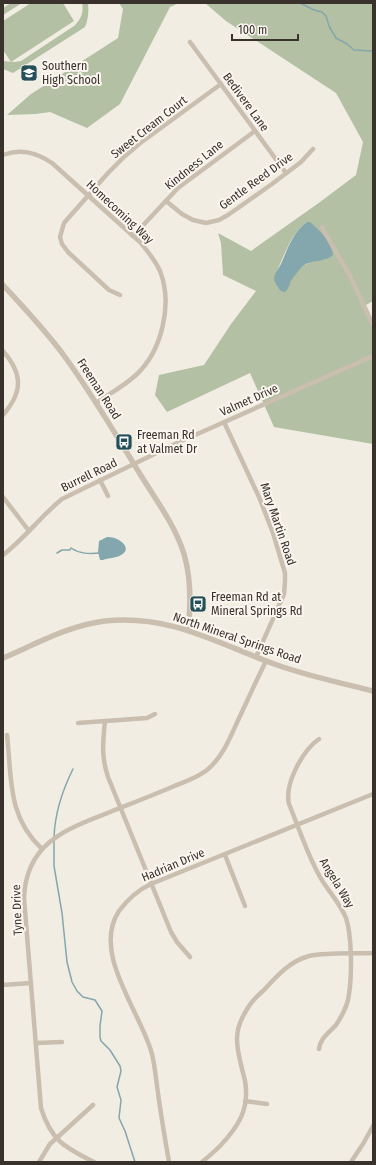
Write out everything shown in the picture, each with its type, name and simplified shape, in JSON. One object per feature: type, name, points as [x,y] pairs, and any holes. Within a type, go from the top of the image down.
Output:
[{"type":"street","name":"Bedivere Lane","points":[[190,42],[286,173]]},
{"type":"street","name":"Sweet Cream Court","points":[[120,295],[109,290],[68,252],[62,244],[60,237],[64,223],[108,173],[140,144],[221,84]]},
{"type":"street","name":"Kindness Lane","points":[[134,236],[178,188],[255,131]]},
{"type":"street","name":"Gentle Reed Drive","points":[[166,201],[182,214],[193,220],[206,223],[219,220],[301,162],[313,149]]},
{"type":"street","name":"Homecoming Way","points":[[3,155],[16,151],[27,152],[42,156],[52,163],[134,236],[152,257],[160,270],[164,287],[165,304],[163,327],[157,344],[143,367],[124,385],[96,403]]},
{"type":"street","points":[[322,227],[350,276],[373,325]]},
{"type":"street","name":"Freeman Road","points":[[3,285],[64,356],[96,403],[167,517],[181,545],[187,569],[189,586],[188,630]]},
{"type":"street","points":[[3,351],[14,367],[18,387],[16,397],[12,405],[3,415]]},
{"type":"street","name":"Valmet Drive","points":[[134,464],[177,443],[373,356]]},
{"type":"street","name":"Mary Martin Road","points":[[224,422],[264,509],[273,533],[284,573],[284,594],[256,657]]},
{"type":"street","name":"Burrell Road","points":[[3,555],[29,532],[48,511],[62,499],[134,464]]},
{"type":"street","points":[[100,480],[108,496]]},
{"type":"street","points":[[3,497],[29,532]]},
{"type":"street","name":"North Mineral Springs Road","points":[[3,658],[80,627],[102,622],[126,620],[151,622],[188,630],[266,661],[297,671],[373,691]]},
{"type":"street","name":"Tyne Drive","points":[[94,1162],[64,1146],[56,1138],[47,1124],[42,1108],[25,913],[25,879],[29,869],[42,849],[54,838],[68,829],[196,777],[212,765],[224,749],[266,661]]},
{"type":"street","points":[[78,722],[147,718],[155,714]]},
{"type":"street","points":[[106,721],[103,744],[103,760],[108,777],[174,938],[190,957]]},
{"type":"street","points":[[8,735],[12,791],[15,806],[25,829],[42,849]]},
{"type":"street","name":"Angela Way","points":[[319,740],[309,747],[292,776],[288,790],[288,800],[311,859],[319,876],[341,908],[348,926],[350,954],[350,984],[348,1002],[335,1025],[321,1041],[319,1049]]},
{"type":"street","name":"Hadrian Drive","points":[[169,1162],[152,1053],[113,962],[110,944],[113,924],[121,909],[127,900],[151,884],[373,794]]},
{"type":"street","points":[[225,855],[245,906]]},
{"type":"street","points":[[202,1162],[215,1151],[236,1128],[243,1113],[246,1087],[238,1056],[237,1039],[240,1022],[247,1009],[283,970],[308,956],[373,953]]},
{"type":"street","points":[[3,985],[31,983]]},
{"type":"street","points":[[36,1043],[62,1042]]},
{"type":"street","points":[[245,1101],[267,1104]]},
{"type":"street","points":[[39,1162],[47,1147],[93,1106]]},
{"type":"street","points":[[351,1162],[373,1126]]},
{"type":"green space","points":[[11,3],[22,3],[3,15],[3,8]]},
{"type":"green space","points":[[31,3],[63,3],[74,21],[11,62],[3,50],[3,21]]},
{"type":"green space","points":[[82,3],[88,3],[88,15],[85,27],[13,73],[3,69],[3,61],[21,61],[74,26],[81,16],[83,10]]},
{"type":"green space","points":[[119,3],[179,3],[170,7],[120,104],[87,128],[50,112],[7,115],[31,94],[118,38],[123,9]]},
{"type":"green space","points":[[205,3],[373,3],[373,301],[366,305],[373,321],[373,444],[274,427],[250,373],[167,412],[155,395],[159,375],[204,365],[231,324],[256,291],[223,275],[221,243],[218,233],[251,251],[356,175],[363,142],[336,93],[226,21]],"holes":[[[307,222],[325,260],[318,260],[302,267],[293,276],[288,288],[274,277],[291,240]]]},
{"type":"water","points":[[307,222],[310,222],[324,237],[330,245],[333,255],[326,259],[310,262],[303,266],[292,279],[286,291],[281,291],[275,283],[274,277],[294,235]]},
{"type":"water","points":[[107,537],[120,540],[126,549],[125,552],[119,556],[100,560],[98,552],[99,541]]},
{"type":"waterway","points":[[300,3],[322,12],[326,16],[329,26],[336,38],[354,50],[373,51]]},
{"type":"waterway","points":[[57,553],[62,550],[70,550],[71,548],[85,553],[100,553]]},
{"type":"waterway","points":[[54,837],[60,802],[73,769]]},
{"type":"waterway","points":[[54,841],[54,866],[62,913],[67,962],[72,982],[77,991],[83,997],[95,1000],[102,1011],[100,1037],[101,1041],[110,1050],[120,1066],[121,1071],[117,1087],[121,1100],[119,1118],[135,1162]]},
{"type":"place","name":"Southern High School","points":[[29,73]]},
{"type":"place","name":"Freeman Rd at Valmet Dr","points":[[124,442]]},
{"type":"place","name":"Freeman Rd at Mineral Springs Rd","points":[[198,604]]}]
